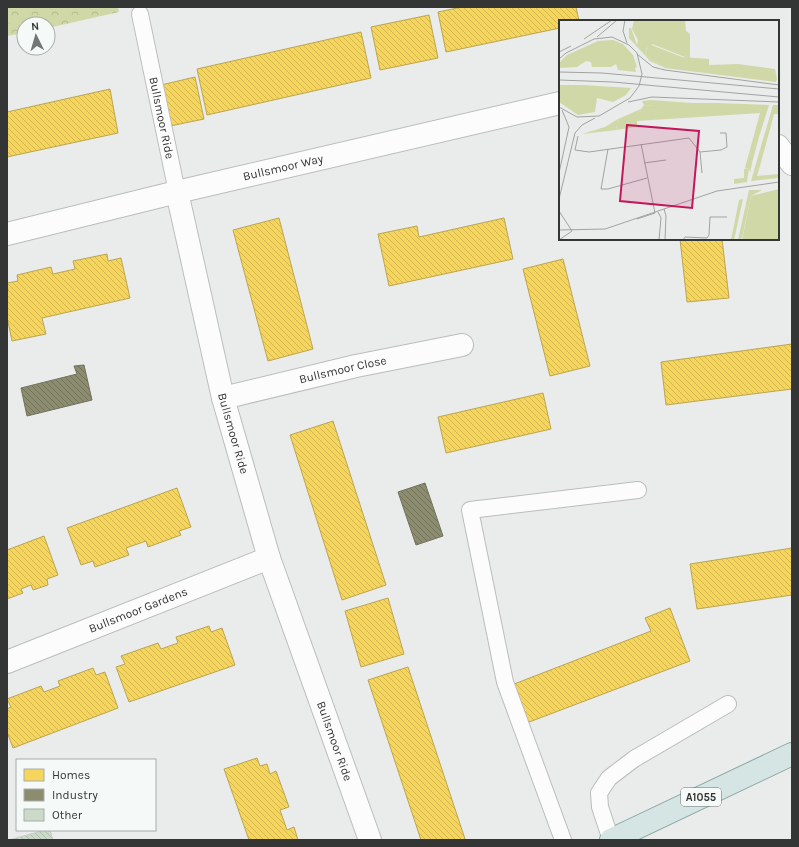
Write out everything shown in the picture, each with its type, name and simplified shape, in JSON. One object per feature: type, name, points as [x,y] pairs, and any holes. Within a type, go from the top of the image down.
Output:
[{"type":"main road","name":"A1055","points":[[611,840],[792,754]]},
{"type":"street","name":"Bullsmoor Way","points":[[7,234],[177,192],[559,103]]},
{"type":"street","points":[[779,147],[792,164]]},
{"type":"street","name":"Bullsmoor Ride","points":[[177,192],[224,398],[270,558],[370,840]]},
{"type":"street","name":"Bullsmoor Close","points":[[224,398],[356,366],[462,345]]},
{"type":"street","name":"Bullsmoor Gardens","points":[[7,662],[270,558]]},
{"type":"lane","name":"Bullsmoor Ride","points":[[140,14],[177,192]]},
{"type":"lane","points":[[563,840],[505,682],[470,510],[638,490]]},
{"type":"lane","points":[[611,840],[600,807],[599,793],[609,778],[634,759],[728,704]]},
{"type":"green space","points":[[7,7],[118,7],[119,12],[56,26],[56,16],[16,16],[16,34],[7,36]]},
{"type":"building: Homes","points":[[462,7],[576,7],[579,20],[559,20],[559,28],[446,52],[438,12]]},
{"type":"building: Homes","points":[[429,15],[438,58],[380,70],[371,27]]},
{"type":"building: Homes","points":[[361,32],[371,78],[207,115],[197,69]]},
{"type":"building: Homes","points":[[195,77],[204,119],[170,126],[161,85]]},
{"type":"building: Homes","points":[[110,89],[118,133],[7,157],[7,112]]},
{"type":"building: Homes","points":[[279,218],[313,349],[268,361],[233,230]]},
{"type":"building: Homes","points":[[504,218],[513,259],[389,286],[378,234],[417,226],[419,237]]},
{"type":"building: Homes","points":[[680,240],[722,240],[729,298],[687,302]]},
{"type":"building: Homes","points":[[107,254],[108,261],[121,258],[130,298],[42,318],[46,334],[12,341],[7,317],[7,283],[18,281],[17,275],[51,267],[53,274],[75,269],[73,261]]},
{"type":"building: Homes","points":[[563,259],[590,366],[550,376],[523,269]]},
{"type":"building: Homes","points":[[792,344],[792,389],[666,405],[661,362]]},
{"type":"building: Homes","points":[[543,393],[551,429],[446,453],[438,417]]},
{"type":"building: Homes","points":[[333,421],[386,585],[342,600],[290,435]]},
{"type":"building: Homes","points":[[177,488],[191,527],[179,531],[181,535],[148,547],[146,541],[126,548],[129,555],[95,567],[93,561],[81,565],[67,528]]},
{"type":"building: Homes","points":[[44,536],[58,575],[47,579],[48,585],[33,590],[31,585],[21,589],[23,593],[7,599],[7,550]]},
{"type":"building: Homes","points":[[792,548],[792,595],[697,609],[690,564]]},
{"type":"building: Homes","points":[[388,598],[404,654],[361,667],[345,611]]},
{"type":"building: Homes","points":[[670,608],[690,661],[524,724],[509,686],[651,631],[645,618]]},
{"type":"building: Homes","points":[[209,626],[211,632],[222,628],[235,665],[129,702],[116,667],[125,664],[121,656],[158,643],[161,649],[178,643],[176,637]]},
{"type":"building: Homes","points":[[408,667],[465,839],[462,840],[421,840],[368,680]]},
{"type":"building: Homes","points":[[93,668],[96,675],[105,672],[118,708],[13,748],[7,732],[7,709],[11,707],[7,699],[41,686],[44,692],[60,686],[58,681]]},
{"type":"building: Homes","points":[[257,758],[260,766],[267,764],[270,774],[276,771],[289,807],[280,810],[287,830],[294,827],[298,840],[249,840],[224,769]]},
{"type":"building: Industry","points":[[84,365],[92,400],[27,416],[21,388],[77,374],[74,366]]},
{"type":"building: Industry","points":[[425,483],[443,536],[416,545],[398,492]]},
{"type":"building: Other","points":[[41,831],[50,831],[53,840],[9,840]]}]
